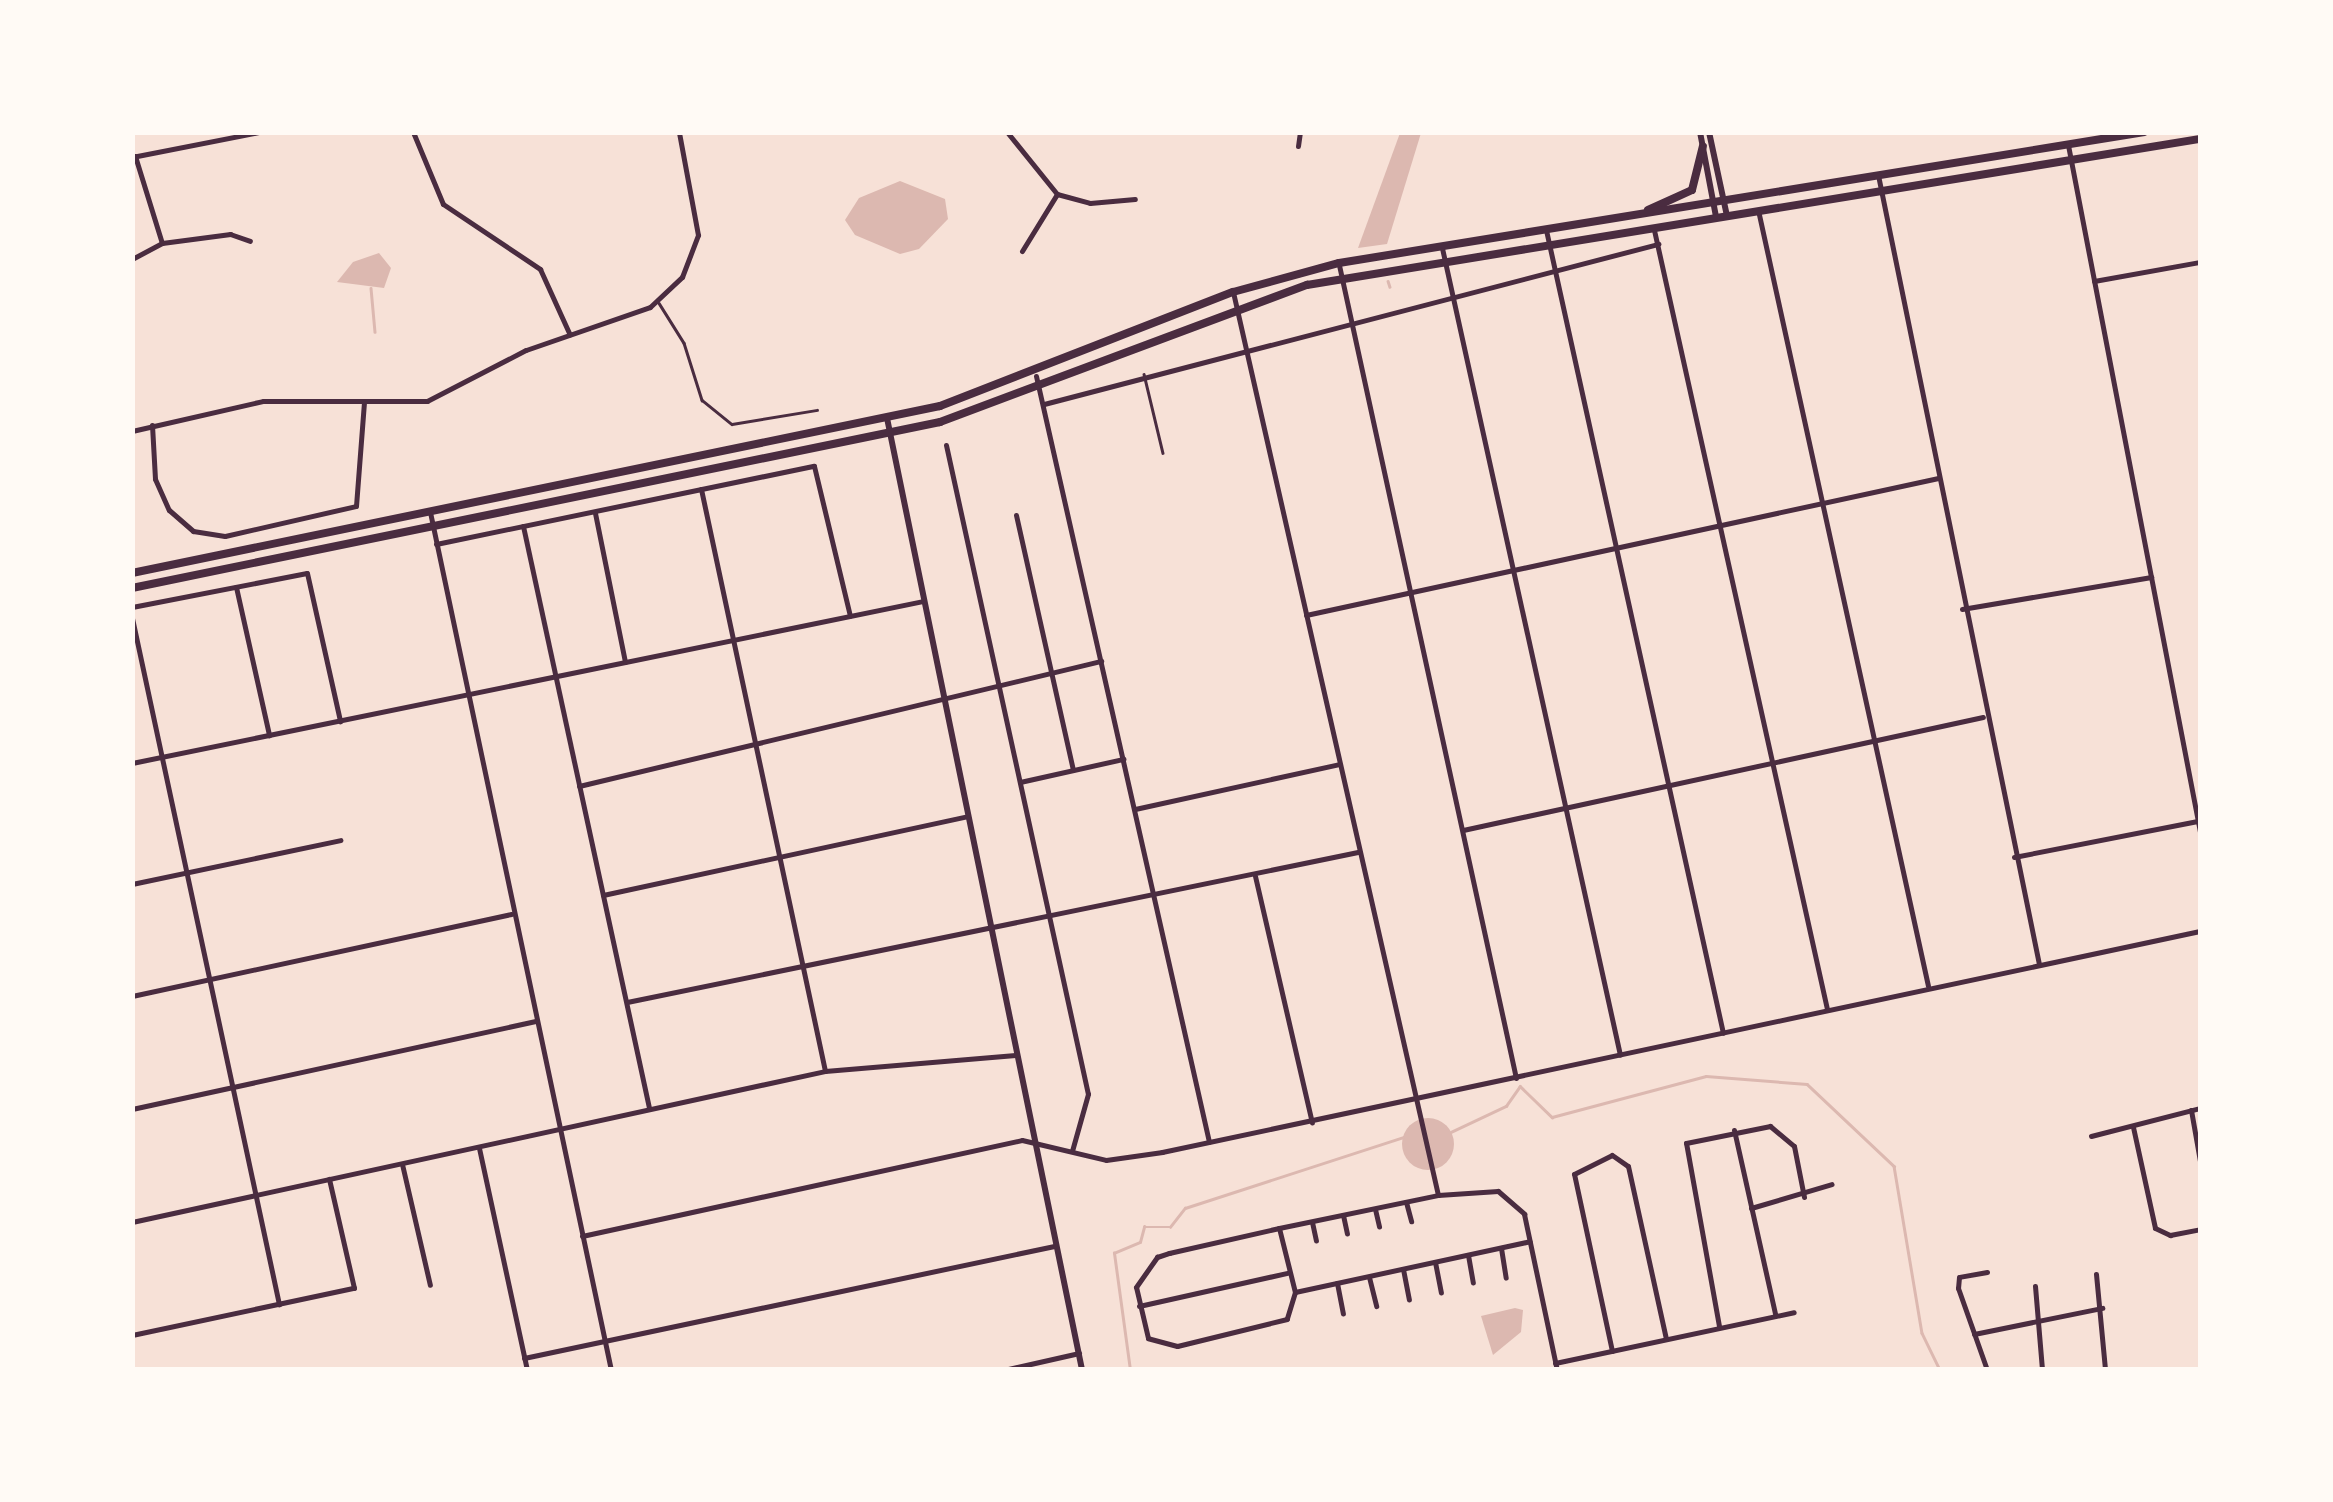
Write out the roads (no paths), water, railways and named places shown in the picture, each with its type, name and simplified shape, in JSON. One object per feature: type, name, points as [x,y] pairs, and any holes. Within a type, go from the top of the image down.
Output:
[{"type":"main road","points":[[132,573],[887,418],[1036,376],[1233,292],[1339,263],[2144,132]]},
{"type":"main road","points":[[132,588],[963,416],[1041,390],[1237,306],[1342,278],[2200,139]]},
{"type":"main road","points":[[1639,214],[1692,190],[1703,146]]},
{"type":"main road","points":[[730,450],[732,465]]},
{"type":"street","points":[[162,242],[134,157],[259,132]]},
{"type":"street","points":[[413,132],[443,204],[540,269],[570,335]]},
{"type":"street","points":[[132,431],[251,403],[438,398],[570,335],[658,302],[682,278],[698,235],[679,132]]},
{"type":"street","points":[[1007,132],[1057,194],[1090,203],[1135,199]]},
{"type":"street","points":[[1298,146],[1300,132]]},
{"type":"street","points":[[1700,132],[1719,202],[1727,216]]},
{"type":"street","points":[[1708,132],[1719,202],[1716,217]]},
{"type":"street","points":[[2068,145],[2200,832]]},
{"type":"street","points":[[1878,176],[1983,717],[2039,964]]},
{"type":"street","points":[[1022,251],[1057,194]]},
{"type":"street","points":[[1758,210],[1928,986]]},
{"type":"street","points":[[1654,227],[1827,1009]]},
{"type":"street","points":[[1545,229],[1723,1033]]},
{"type":"street","points":[[132,259],[162,242],[230,234],[250,241]]},
{"type":"street","points":[[1044,404],[1144,374],[1658,244]]},
{"type":"street","points":[[1442,246],[1620,1055]]},
{"type":"street","points":[[2094,281],[2200,262]]},
{"type":"street","points":[[1339,263],[1516,1078]]},
{"type":"street","points":[[1233,292],[1428,1169],[1438,1195]]},
{"type":"street","points":[[1036,376],[1209,1142]]},
{"type":"street","points":[[152,425],[155,479],[169,510],[193,531],[224,536],[356,506],[364,402]]},
{"type":"street","points":[[887,418],[1082,1370]]},
{"type":"street","points":[[946,445],[1088,1098],[1072,1151]]},
{"type":"street","points":[[436,544],[701,489],[821,472],[850,616]]},
{"type":"street","points":[[1306,616],[1938,478]]},
{"type":"street","points":[[701,489],[826,1070]]},
{"type":"street","points":[[430,512],[464,695],[612,1370]]},
{"type":"street","points":[[594,512],[625,662]]},
{"type":"street","points":[[1016,515],[1073,770]]},
{"type":"street","points":[[522,526],[649,1108]]},
{"type":"street","points":[[132,606],[308,573],[340,720]]},
{"type":"street","points":[[1962,608],[2151,578]]},
{"type":"street","points":[[236,586],[270,735]]},
{"type":"street","points":[[132,763],[923,602]]},
{"type":"street","points":[[132,618],[279,1304]]},
{"type":"street","points":[[579,786],[755,748],[942,695],[1102,661]]},
{"type":"street","points":[[1462,830],[1983,717]]},
{"type":"street","points":[[1020,782],[1124,759]]},
{"type":"street","points":[[1135,809],[1339,764]]},
{"type":"street","points":[[603,894],[967,816]]},
{"type":"street","points":[[2014,856],[2198,821]]},
{"type":"street","points":[[132,884],[340,840]]},
{"type":"street","points":[[627,1002],[802,963],[1050,921],[1358,852]]},
{"type":"street","points":[[1255,876],[1312,1122]]},
{"type":"street","points":[[132,996],[512,914]]},
{"type":"street","points":[[582,1236],[1033,1143],[1118,1160],[2200,931]]},
{"type":"street","points":[[132,1109],[536,1021]]},
{"type":"street","points":[[132,1222],[826,1070],[1015,1054]]},
{"type":"street","points":[[2091,1136],[2200,1108]]},
{"type":"street","points":[[2191,1110],[2200,1161]]},
{"type":"street","points":[[1720,1326],[1683,1148],[1764,1124],[1792,1141],[1804,1197]]},
{"type":"street","points":[[2133,1127],[2156,1228],[2170,1236],[2200,1229]]},
{"type":"street","points":[[1734,1130],[1774,1314]]},
{"type":"street","points":[[478,1147],[527,1370]]},
{"type":"street","points":[[1612,1351],[1574,1174],[1612,1156],[1628,1166],[1666,1339]]},
{"type":"street","points":[[402,1164],[430,1285]]},
{"type":"street","points":[[132,1335],[354,1288],[329,1179]]},
{"type":"street","points":[[1751,1208],[1804,1197],[1832,1184]]},
{"type":"street","points":[[1279,1228],[1295,1292],[1282,1322],[1166,1347],[1148,1338],[1139,1306],[1138,1279],[1157,1257],[1279,1228],[1438,1195],[1508,1194],[1530,1241],[1556,1366],[1794,1312]]},
{"type":"street","points":[[1406,1202],[1410,1221]]},
{"type":"street","points":[[1376,1208],[1379,1227]]},
{"type":"street","points":[[1344,1215],[1347,1234]]},
{"type":"street","points":[[1312,1222],[1316,1241]]},
{"type":"street","points":[[1295,1292],[1530,1241]]},
{"type":"street","points":[[524,1358],[1054,1246]]},
{"type":"street","points":[[1501,1248],[1506,1278]]},
{"type":"street","points":[[1468,1256],[1473,1284]]},
{"type":"street","points":[[1435,1262],[1441,1292]]},
{"type":"street","points":[[1403,1269],[1409,1299]]},
{"type":"street","points":[[1139,1306],[1287,1272]]},
{"type":"street","points":[[1987,1272],[1959,1278],[1987,1370]]},
{"type":"street","points":[[2096,1274],[2105,1370]]},
{"type":"street","points":[[1369,1277],[1376,1306]]},
{"type":"street","points":[[1337,1284],[1343,1313]]},
{"type":"street","points":[[2035,1286],[2042,1320],[2042,1370]]},
{"type":"street","points":[[1974,1334],[2102,1308]]},
{"type":"street","points":[[1004,1370],[1079,1353]]},
{"type":"lane","points":[[658,302],[713,412],[740,427],[817,410]]},
{"type":"lane","points":[[1144,374],[1163,452]]},
{"type":"waterway","points":[[1388,281],[1390,287]]},
{"type":"waterway","points":[[371,288],[375,332]]},
{"type":"waterway","points":[[1451,1132],[1506,1106],[1520,1086],[1552,1117],[1706,1076],[1807,1084],[1894,1166],[1922,1333],[1940,1370]]},
{"type":"waterway","points":[[1130,1370],[1114,1253],[1140,1242],[1144,1227],[1170,1227],[1185,1208],[1403,1137]]}]
